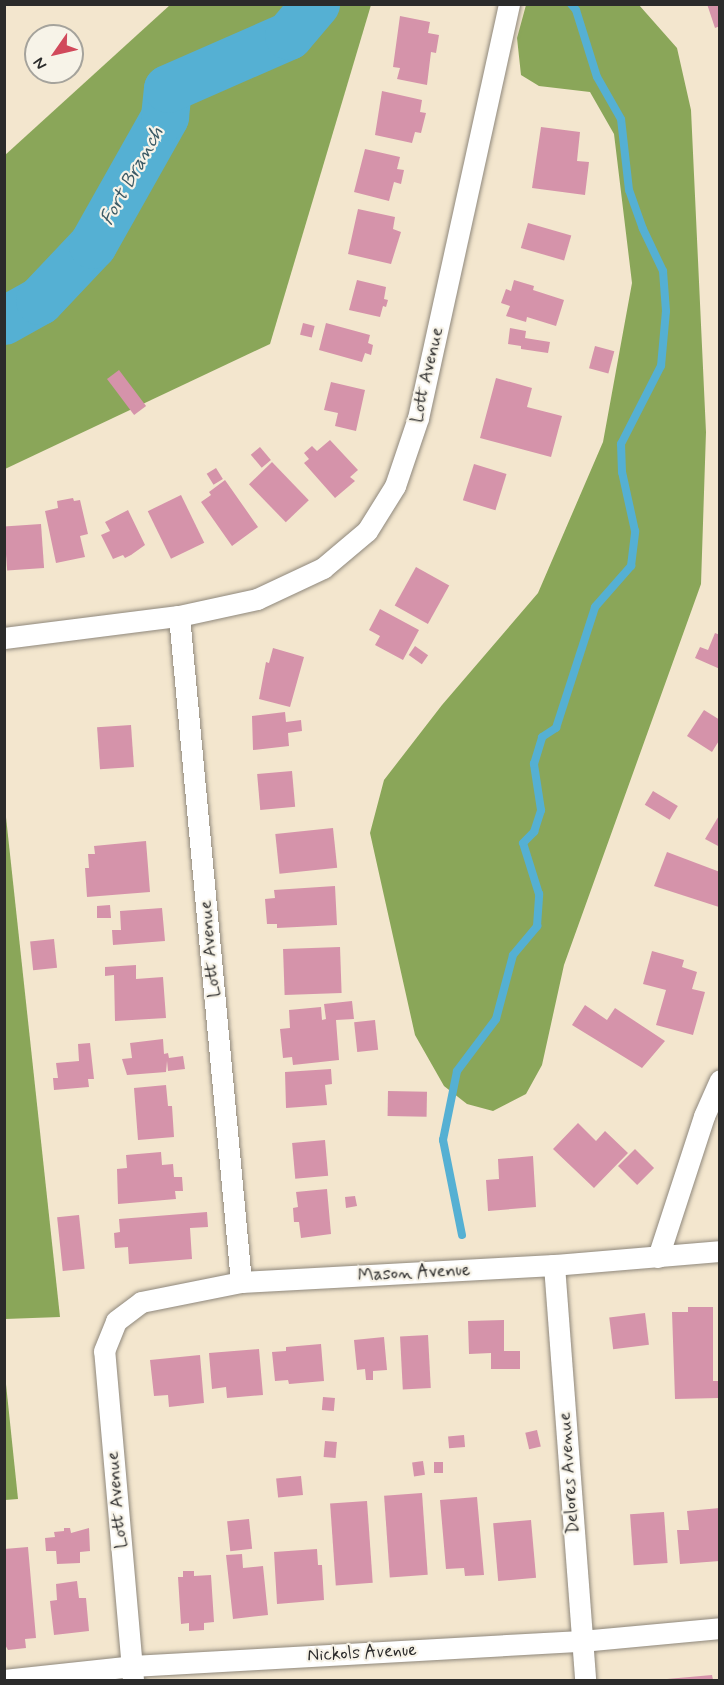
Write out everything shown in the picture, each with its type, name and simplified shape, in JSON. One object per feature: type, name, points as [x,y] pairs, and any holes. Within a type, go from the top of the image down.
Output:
[{"type":"street","name":"Lott Avenue","points":[[4,638],[179,616],[257,599],[323,568],[367,531],[395,486],[418,418],[509,4]]},
{"type":"street","name":"Lott Avenue","points":[[179,616],[241,1282]]},
{"type":"street","points":[[658,1257],[704,1116],[720,1080]]},
{"type":"street","name":"Mason Avenue","points":[[116,1321],[141,1302],[241,1282],[554,1265],[720,1251]]},
{"type":"street","name":"Delores Avenue","points":[[554,1265],[585,1680]]},
{"type":"street","name":"Lott Avenue","points":[[116,1321],[104,1351],[133,1673]]},
{"type":"street","name":"Nickols Avenue","points":[[4,1680],[581,1641],[720,1628]]},
{"type":"green space","points":[[170,5],[371,5],[270,344],[5,469],[4,156]]},
{"type":"green space","points":[[526,5],[639,5],[677,48],[691,110],[706,432],[701,584],[564,965],[542,1065],[526,1094],[493,1111],[467,1104],[444,1086],[415,1035],[370,833],[384,780],[442,705],[538,593],[603,442],[632,283],[614,134],[590,92],[539,86],[521,75],[517,38]]},
{"type":"green space","points":[[5,808],[60,1317],[5,1319]]},
{"type":"green space","points":[[4,1365],[18,1499],[5,1500],[4,1500]]},
{"type":"building","points":[[707,4],[720,4],[720,26],[715,28]]},
{"type":"building","points":[[400,16],[430,22],[428,33],[439,35],[436,53],[431,52],[427,85],[397,79],[400,68],[393,67]]},
{"type":"building","points":[[382,91],[422,100],[420,112],[426,113],[421,133],[415,132],[412,143],[375,135]]},
{"type":"building","points":[[541,127],[580,132],[577,161],[589,162],[585,195],[532,188]]},
{"type":"building","points":[[365,149],[400,157],[397,169],[404,170],[401,184],[394,182],[389,201],[354,192]]},
{"type":"building","points":[[358,209],[395,217],[393,229],[401,232],[391,264],[348,254]]},
{"type":"building","points":[[528,223],[571,235],[564,260],[521,248]]},
{"type":"building","points":[[357,280],[386,287],[384,299],[388,300],[386,307],[383,306],[380,317],[349,310]]},
{"type":"building","points":[[514,280],[534,286],[533,290],[564,300],[556,326],[527,317],[526,322],[506,316],[510,306],[501,303],[506,289],[511,291]]},
{"type":"building","points":[[303,323],[315,326],[312,338],[300,335]]},
{"type":"building","points":[[326,323],[370,335],[368,343],[373,345],[371,355],[365,353],[362,362],[319,350]]},
{"type":"building","points":[[510,328],[526,331],[525,338],[550,342],[548,353],[521,349],[521,346],[508,344]]},
{"type":"building","points":[[595,346],[614,351],[608,373],[589,368]]},
{"type":"building","points":[[119,370],[146,406],[134,415],[107,379]]},
{"type":"building","points":[[496,378],[532,388],[527,407],[562,416],[551,457],[480,438]]},
{"type":"building","points":[[331,382],[365,390],[356,431],[335,426],[338,413],[324,410]]},
{"type":"building","points":[[330,440],[358,470],[350,477],[355,481],[335,498],[304,463],[309,459],[304,453],[312,446],[317,451]]},
{"type":"building","points":[[260,447],[271,460],[262,468],[251,455]]},
{"type":"building","points":[[272,462],[309,500],[286,522],[249,484]]},
{"type":"building","points":[[474,464],[507,474],[495,510],[463,500]]},
{"type":"building","points":[[216,468],[223,479],[214,485],[207,474]]},
{"type":"building","points":[[225,480],[258,527],[232,546],[201,502],[211,495],[209,492]]},
{"type":"building","points":[[181,495],[204,543],[171,559],[148,511]]},
{"type":"building","points":[[73,498],[74,501],[80,500],[88,534],[80,536],[85,557],[56,563],[45,511],[58,508],[57,501]]},
{"type":"building","points":[[128,510],[145,545],[125,558],[123,555],[113,559],[101,535],[110,531],[105,522]]},
{"type":"building","points":[[41,524],[44,568],[7,570],[4,527]]},
{"type":"building","points":[[416,567],[449,585],[428,624],[395,605]]},
{"type":"building","points":[[380,609],[419,630],[403,660],[375,645],[380,636],[369,630]]},
{"type":"building","points":[[715,633],[720,635],[720,669],[695,658],[700,647],[708,650]]},
{"type":"building","points":[[415,646],[428,655],[422,664],[409,655]]},
{"type":"building","points":[[273,648],[304,657],[290,707],[259,699],[266,662],[269,663]]},
{"type":"building","points":[[704,710],[720,720],[720,739],[712,752],[687,736]]},
{"type":"building","points":[[285,712],[286,722],[301,720],[302,731],[288,733],[289,746],[253,750],[252,716]]},
{"type":"building","points":[[131,725],[134,767],[100,769],[97,727]]},
{"type":"building","points":[[292,771],[295,807],[260,810],[257,774]]},
{"type":"building","points":[[653,791],[678,806],[670,820],[645,805]]},
{"type":"building","points":[[720,814],[720,847],[705,839]]},
{"type":"building","points":[[333,828],[337,868],[279,874],[275,834]]},
{"type":"building","points":[[146,841],[150,892],[87,897],[85,868],[89,868],[88,854],[95,854],[94,846]]},
{"type":"building","points":[[667,852],[720,872],[719,907],[654,886]]},
{"type":"building","points":[[335,886],[337,925],[277,928],[277,924],[267,924],[265,899],[275,898],[274,890]]},
{"type":"building","points":[[110,905],[111,918],[97,918],[97,906]]},
{"type":"building","points":[[162,908],[165,941],[113,945],[112,930],[121,930],[120,911]]},
{"type":"building","points":[[54,939],[57,968],[33,970],[30,942]]},
{"type":"building","points":[[340,947],[342,993],[285,995],[283,949]]},
{"type":"building","points":[[652,951],[684,960],[682,967],[697,972],[692,989],[705,992],[693,1035],[656,1025],[666,990],[643,984]]},
{"type":"building","points":[[136,965],[136,979],[163,977],[166,1018],[115,1021],[114,975],[105,976],[105,967]]},
{"type":"building","points":[[352,1001],[354,1019],[336,1020],[339,1060],[293,1065],[292,1057],[283,1058],[280,1029],[290,1028],[289,1010],[321,1007],[322,1020],[326,1019],[324,1004]]},
{"type":"building","points":[[585,1005],[607,1020],[615,1008],[665,1041],[642,1068],[572,1025]]},
{"type":"building","points":[[375,1020],[378,1050],[357,1052],[354,1022]]},
{"type":"building","points":[[163,1039],[164,1054],[168,1053],[169,1058],[183,1056],[185,1069],[168,1071],[167,1061],[166,1072],[127,1075],[122,1059],[132,1058],[130,1043]]},
{"type":"building","points":[[90,1043],[94,1079],[88,1079],[89,1087],[54,1090],[53,1078],[58,1078],[56,1063],[79,1061],[78,1044]]},
{"type":"building","points":[[331,1069],[332,1084],[325,1085],[327,1105],[286,1108],[285,1072]]},
{"type":"building","points":[[166,1085],[168,1106],[172,1106],[174,1137],[138,1140],[134,1088]]},
{"type":"building","points":[[388,1091],[427,1092],[427,1117],[388,1116]]},
{"type":"building","points":[[578,1123],[596,1141],[605,1131],[628,1153],[594,1188],[553,1149]]},
{"type":"building","points":[[325,1140],[328,1176],[295,1179],[292,1143]]},
{"type":"building","points":[[635,1149],[654,1168],[637,1185],[618,1166]]},
{"type":"building","points":[[161,1152],[162,1165],[173,1164],[174,1177],[182,1177],[183,1191],[175,1191],[176,1199],[118,1204],[117,1169],[127,1168],[126,1155]]},
{"type":"building","points":[[533,1156],[536,1207],[488,1211],[486,1180],[499,1179],[498,1159]]},
{"type":"building","points":[[327,1189],[331,1234],[301,1238],[299,1222],[294,1222],[293,1208],[298,1207],[296,1192]]},
{"type":"building","points":[[355,1196],[357,1206],[346,1208],[345,1197]]},
{"type":"building","points":[[207,1212],[208,1227],[190,1228],[192,1259],[129,1264],[128,1247],[115,1248],[114,1233],[120,1232],[119,1219]]},
{"type":"building","points":[[79,1215],[85,1269],[63,1271],[57,1217]]},
{"type":"building","points":[[688,1307],[713,1307],[713,1381],[718,1381],[718,1398],[675,1399],[672,1312],[688,1312]]},
{"type":"building","points":[[645,1313],[649,1345],[613,1349],[609,1317]]},
{"type":"building","points":[[504,1320],[504,1351],[520,1351],[520,1369],[491,1369],[491,1353],[469,1354],[468,1321]]},
{"type":"building","points":[[428,1335],[431,1388],[403,1389],[400,1336]]},
{"type":"building","points":[[384,1337],[387,1370],[373,1371],[373,1380],[366,1380],[365,1369],[357,1370],[354,1340]]},
{"type":"building","points":[[321,1344],[324,1381],[289,1384],[288,1380],[275,1381],[272,1352],[286,1351],[286,1347]]},
{"type":"building","points":[[259,1349],[263,1395],[227,1398],[226,1387],[212,1389],[209,1353]]},
{"type":"building","points":[[200,1355],[204,1403],[169,1407],[168,1395],[154,1396],[150,1360]]},
{"type":"building","points":[[323,1397],[335,1398],[334,1411],[322,1410]]},
{"type":"building","points":[[537,1430],[541,1447],[529,1449],[525,1433]]},
{"type":"building","points":[[464,1435],[465,1447],[449,1448],[448,1436]]},
{"type":"building","points":[[325,1441],[337,1442],[336,1458],[324,1457]]},
{"type":"building","points":[[423,1461],[425,1475],[414,1476],[412,1463]]},
{"type":"building","points":[[434,1462],[443,1462],[443,1473],[434,1473]]},
{"type":"building","points":[[301,1476],[303,1495],[278,1498],[276,1479]]},
{"type":"building","points":[[422,1493],[428,1575],[390,1577],[384,1496]]},
{"type":"building","points":[[477,1497],[484,1575],[465,1576],[464,1568],[446,1569],[440,1500]]},
{"type":"building","points":[[367,1501],[373,1583],[336,1585],[330,1504]]},
{"type":"building","points":[[720,1508],[720,1561],[680,1564],[677,1530],[689,1530],[687,1511]]},
{"type":"building","points":[[664,1512],[668,1563],[634,1565],[630,1514]]},
{"type":"building","points":[[249,1519],[252,1549],[230,1551],[227,1521]]},
{"type":"building","points":[[531,1520],[536,1578],[498,1581],[493,1523]]},
{"type":"building","points":[[64,1528],[70,1528],[71,1533],[89,1528],[90,1551],[80,1552],[80,1563],[57,1564],[56,1551],[46,1551],[45,1538],[55,1537],[54,1532],[64,1531]]},
{"type":"building","points":[[28,1547],[36,1638],[25,1639],[26,1648],[8,1650],[4,1643],[4,1549]]},
{"type":"building","points":[[317,1549],[318,1565],[322,1565],[324,1600],[277,1604],[274,1552]]},
{"type":"building","points":[[242,1554],[243,1568],[263,1566],[268,1615],[233,1619],[226,1555]]},
{"type":"building","points":[[183,1571],[194,1571],[194,1576],[211,1575],[214,1622],[204,1623],[204,1630],[189,1631],[189,1623],[181,1624],[178,1577],[183,1577]]},
{"type":"building","points":[[77,1581],[79,1598],[86,1598],[89,1631],[54,1635],[50,1601],[57,1600],[56,1584]]},
{"type":"building","points":[[712,1675],[713,1680],[667,1680],[667,1679]]},
{"type":"waterway","name":"Fort Branch","points":[[4,321],[40,301],[93,245],[165,117],[168,89],[289,36],[316,4]]},
{"type":"waterway","points":[[462,1235],[443,1140],[457,1071],[496,1019],[513,955],[537,926],[539,894],[523,843],[534,832],[541,810],[534,764],[542,737],[556,728],[595,607],[631,566],[635,531],[622,472],[621,444],[661,366],[666,311],[663,271],[643,229],[629,190],[621,119],[597,77],[576,10],[571,4]]}]
